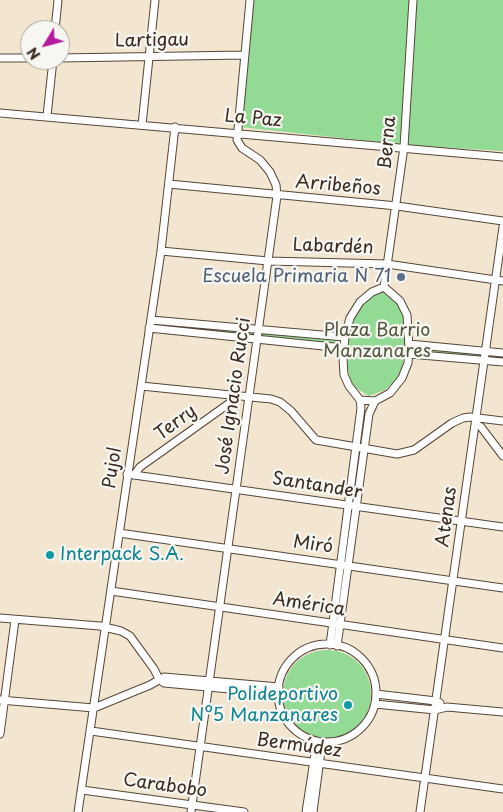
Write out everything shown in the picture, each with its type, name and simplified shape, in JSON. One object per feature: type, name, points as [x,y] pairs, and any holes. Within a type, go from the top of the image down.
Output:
[{"type":"street","points":[[56,20],[58,0]]},
{"type":"street","points":[[142,125],[155,0]]},
{"type":"street","points":[[236,132],[250,0]]},
{"type":"street","name":"Berna","points":[[384,287],[404,147],[413,0]]},
{"type":"street","name":"Lartigau","points":[[70,58],[244,55]]},
{"type":"street","points":[[0,58],[20,58]]},
{"type":"street","points":[[47,116],[52,70]]},
{"type":"street","name":"La Paz","points":[[0,113],[503,156]]},
{"type":"street","name":"Pujol","points":[[78,812],[119,532],[130,475],[161,251],[175,127]]},
{"type":"street","name":"José Ignacio Rucci","points":[[192,808],[277,196],[276,185],[270,172],[260,160],[239,145],[236,132]]},
{"type":"street","name":"Arribeños","points":[[169,184],[277,196],[397,206],[503,221]]},
{"type":"street","name":"Atenas","points":[[420,812],[486,351],[499,281],[503,227]]},
{"type":"street","name":"Labardén","points":[[161,251],[268,261],[388,264],[499,281]]},
{"type":"street","points":[[333,645],[344,565],[361,408],[360,400],[349,386],[344,375],[345,338],[350,318],[357,305],[372,292],[384,287],[405,308],[409,323],[409,354],[405,370],[398,384],[390,393],[375,401],[360,400]]},
{"type":"street","points":[[150,324],[259,330],[345,338]]},
{"type":"street","points":[[150,324],[258,339],[344,348]]},
{"type":"street","points":[[409,344],[503,353]]},
{"type":"street","points":[[409,354],[503,362]]},
{"type":"street","points":[[141,386],[250,396],[280,402],[292,410],[316,440],[397,454],[408,452],[458,420],[470,416],[477,421],[503,456]]},
{"type":"street","name":"Terry","points":[[130,475],[238,395]]},
{"type":"street","points":[[344,565],[357,508],[369,414],[375,401]]},
{"type":"street","points":[[477,421],[503,421]]},
{"type":"street","name":"Santander","points":[[130,475],[503,527]]},
{"type":"street","name":"Miró","points":[[119,532],[503,588]]},
{"type":"street","name":"América","points":[[111,591],[503,648]]},
{"type":"street","points":[[0,618],[106,627],[120,631],[130,636],[154,668],[158,679],[164,683],[209,684],[273,693],[279,691]]},
{"type":"street","points":[[0,734],[2,701],[15,620]]},
{"type":"street","points":[[333,645],[351,651],[362,660],[374,679],[376,694],[375,704],[369,718],[354,734],[340,740],[326,742],[311,739],[298,732],[288,722],[281,709],[279,691],[283,673],[296,656],[308,648],[333,645]]},
{"type":"street","points":[[2,701],[94,708],[150,685],[158,679]]},
{"type":"street","points":[[376,694],[436,701],[447,707]]},
{"type":"street","points":[[375,704],[435,710],[447,707],[503,712]]},
{"type":"street","name":"Bermúdez","points":[[91,731],[503,789]]},
{"type":"street","points":[[311,739],[317,764],[314,812]]},
{"type":"street","points":[[306,812],[317,764],[326,742]]},
{"type":"street","name":"Carabobo","points":[[82,790],[192,808],[244,812]]},
{"type":"green space","points":[[254,0],[409,0],[401,140],[398,144],[240,127]]},
{"type":"green space","points":[[416,0],[503,0],[503,151],[407,145]]},
{"type":"green space","name":"Plaza Barrio Manzanares","points":[[382,291],[392,295],[401,308],[406,327],[406,354],[395,381],[385,390],[369,396],[356,388],[350,379],[348,337],[353,320],[362,303]]},
{"type":"green space","points":[[153,322],[256,332],[255,336],[152,327]]},
{"type":"green space","points":[[263,332],[342,340],[342,346],[262,338]]},
{"type":"green space","points":[[412,348],[484,354],[484,358],[412,352]]},
{"type":"green space","points":[[327,650],[344,654],[358,663],[367,677],[371,694],[367,711],[358,725],[344,734],[327,738],[310,734],[296,725],[287,711],[283,694],[287,677],[296,663],[310,654]]},
{"type":"place","name":"Escuela Primaria N 71","points":[[401,277]]},
{"type":"place","name":"Interpack S.A.","points":[[50,555]]},
{"type":"place","name":"Polideportivo Nº5 Manzanares","points":[[348,705]]}]
